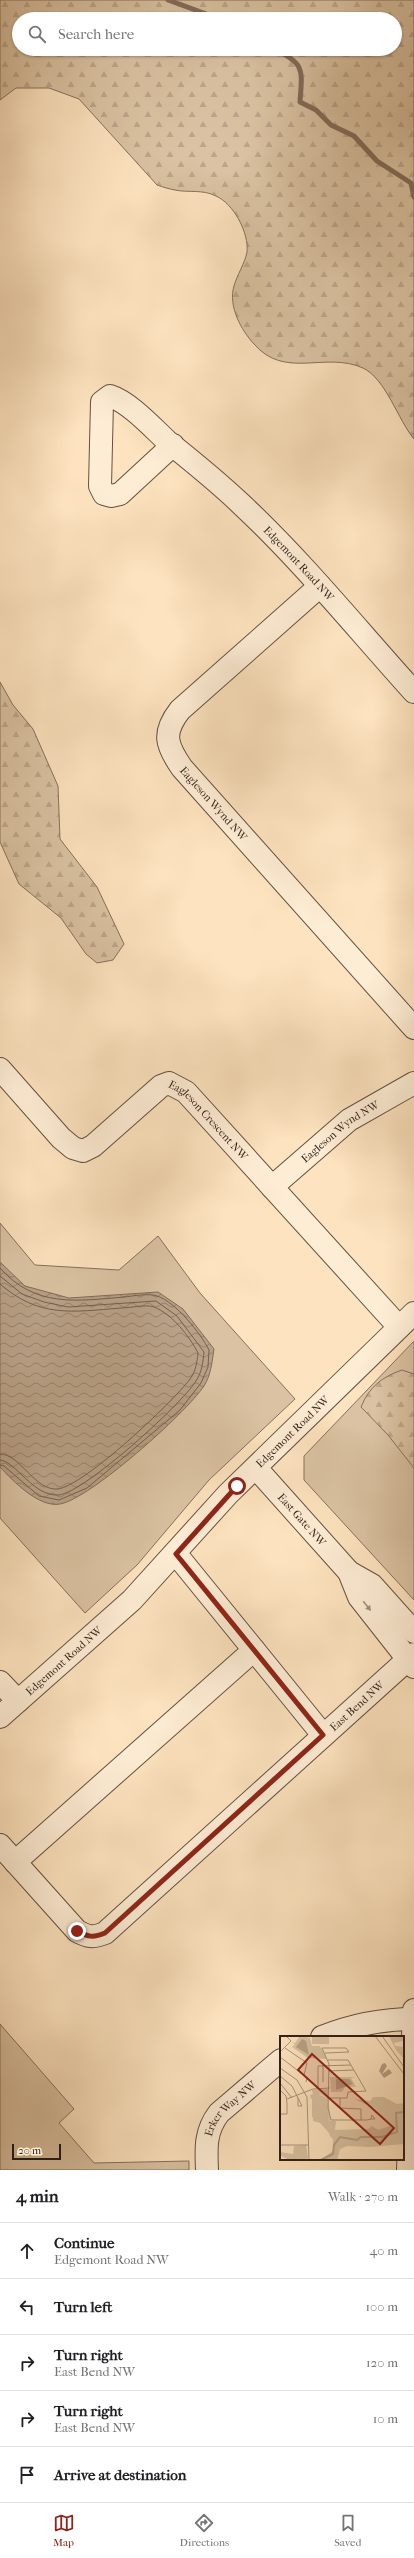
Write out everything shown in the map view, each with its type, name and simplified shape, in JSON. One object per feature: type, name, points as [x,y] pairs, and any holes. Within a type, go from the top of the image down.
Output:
[{"type":"street","name":"Edgemont Road NW","points":[[173,445],[241,504],[320,586],[414,692]]},
{"type":"street","name":"Eagleson Wynd NW","points":[[320,586],[180,710],[170,723],[167,737],[172,754],[182,768],[414,1028]]},
{"type":"street","name":"Eagleson Crescent NW","points":[[0,1069],[61,1138],[73,1148],[83,1151],[93,1146],[160,1086],[169,1083],[178,1086],[186,1092],[272,1187],[407,1320]]},
{"type":"street","name":"Eagleson Wynd NW","points":[[272,1187],[349,1120],[414,1083]]},
{"type":"street","name":"Edgemont Road NW","points":[[0,1717],[132,1600],[176,1554],[218,1505],[407,1320]]},
{"type":"street","name":"East Gate NW","points":[[256,1468],[349,1572],[372,1585],[414,1632]]},
{"type":"street","points":[[176,1554],[323,1735]]},
{"type":"street","name":"East Gate NW","points":[[349,1572],[359,1597],[412,1660]]},
{"type":"street","points":[[15,1862],[254,1650]]},
{"type":"street","name":"East Bend NW","points":[[0,1845],[77,1931],[87,1937],[95,1938],[115,1925],[323,1735],[412,1660]]},
{"type":"street","points":[[0,1682],[18,1701]]},
{"type":"street","points":[[408,2170],[414,2010]]},
{"type":"street","points":[[325,2036],[357,2025],[388,2019],[414,2019]]},
{"type":"street","name":"Erker Way NW","points":[[206,2170],[207,2136],[212,2122],[219,2113],[280,2061]]},
{"type":"green space","points":[[0,0],[414,0],[414,439],[385,390],[371,373],[363,368],[334,362],[292,363],[279,361],[266,355],[249,338],[240,325],[233,302],[234,286],[247,252],[246,236],[239,220],[229,205],[211,194],[180,191],[157,185],[79,99],[49,88],[16,88],[0,100]]},
{"type":"green space","points":[[0,682],[13,705],[33,729],[58,786],[60,839],[97,887],[124,944],[113,960],[97,963],[86,954],[61,918],[19,884],[0,842]]},
{"type":"green space","points":[[0,1223],[35,1265],[119,1270],[158,1236],[200,1293],[295,1399],[209,1480],[137,1565],[85,1613],[0,1518]]},
{"type":"green space","points":[[414,1341],[414,1600],[304,1480],[304,1456]]},
{"type":"green space","points":[[402,1370],[414,1374],[414,1468],[388,1435],[361,1407],[372,1388],[388,1376]]},
{"type":"green space","points":[[0,2024],[74,2109],[59,2123],[94,2163],[189,2161],[189,2170],[0,2170]]},
{"type":"water","points":[[0,1262],[25,1286],[69,1298],[158,1292],[183,1309],[214,1349],[211,1368],[206,1382],[194,1399],[158,1434],[114,1472],[74,1499],[60,1504],[52,1504],[35,1498],[19,1486],[0,1467]]},
{"type":"waterway","points":[[168,0],[201,12]]},
{"type":"waterway","points":[[287,56],[297,64],[300,69],[300,102],[316,110],[331,125],[354,136],[377,161],[411,183],[414,197]]},
{"type":"route","points":[[77,1931],[87,1937],[95,1938],[105,1933],[323,1735],[176,1554],[207,1516],[237,1486]]}]
